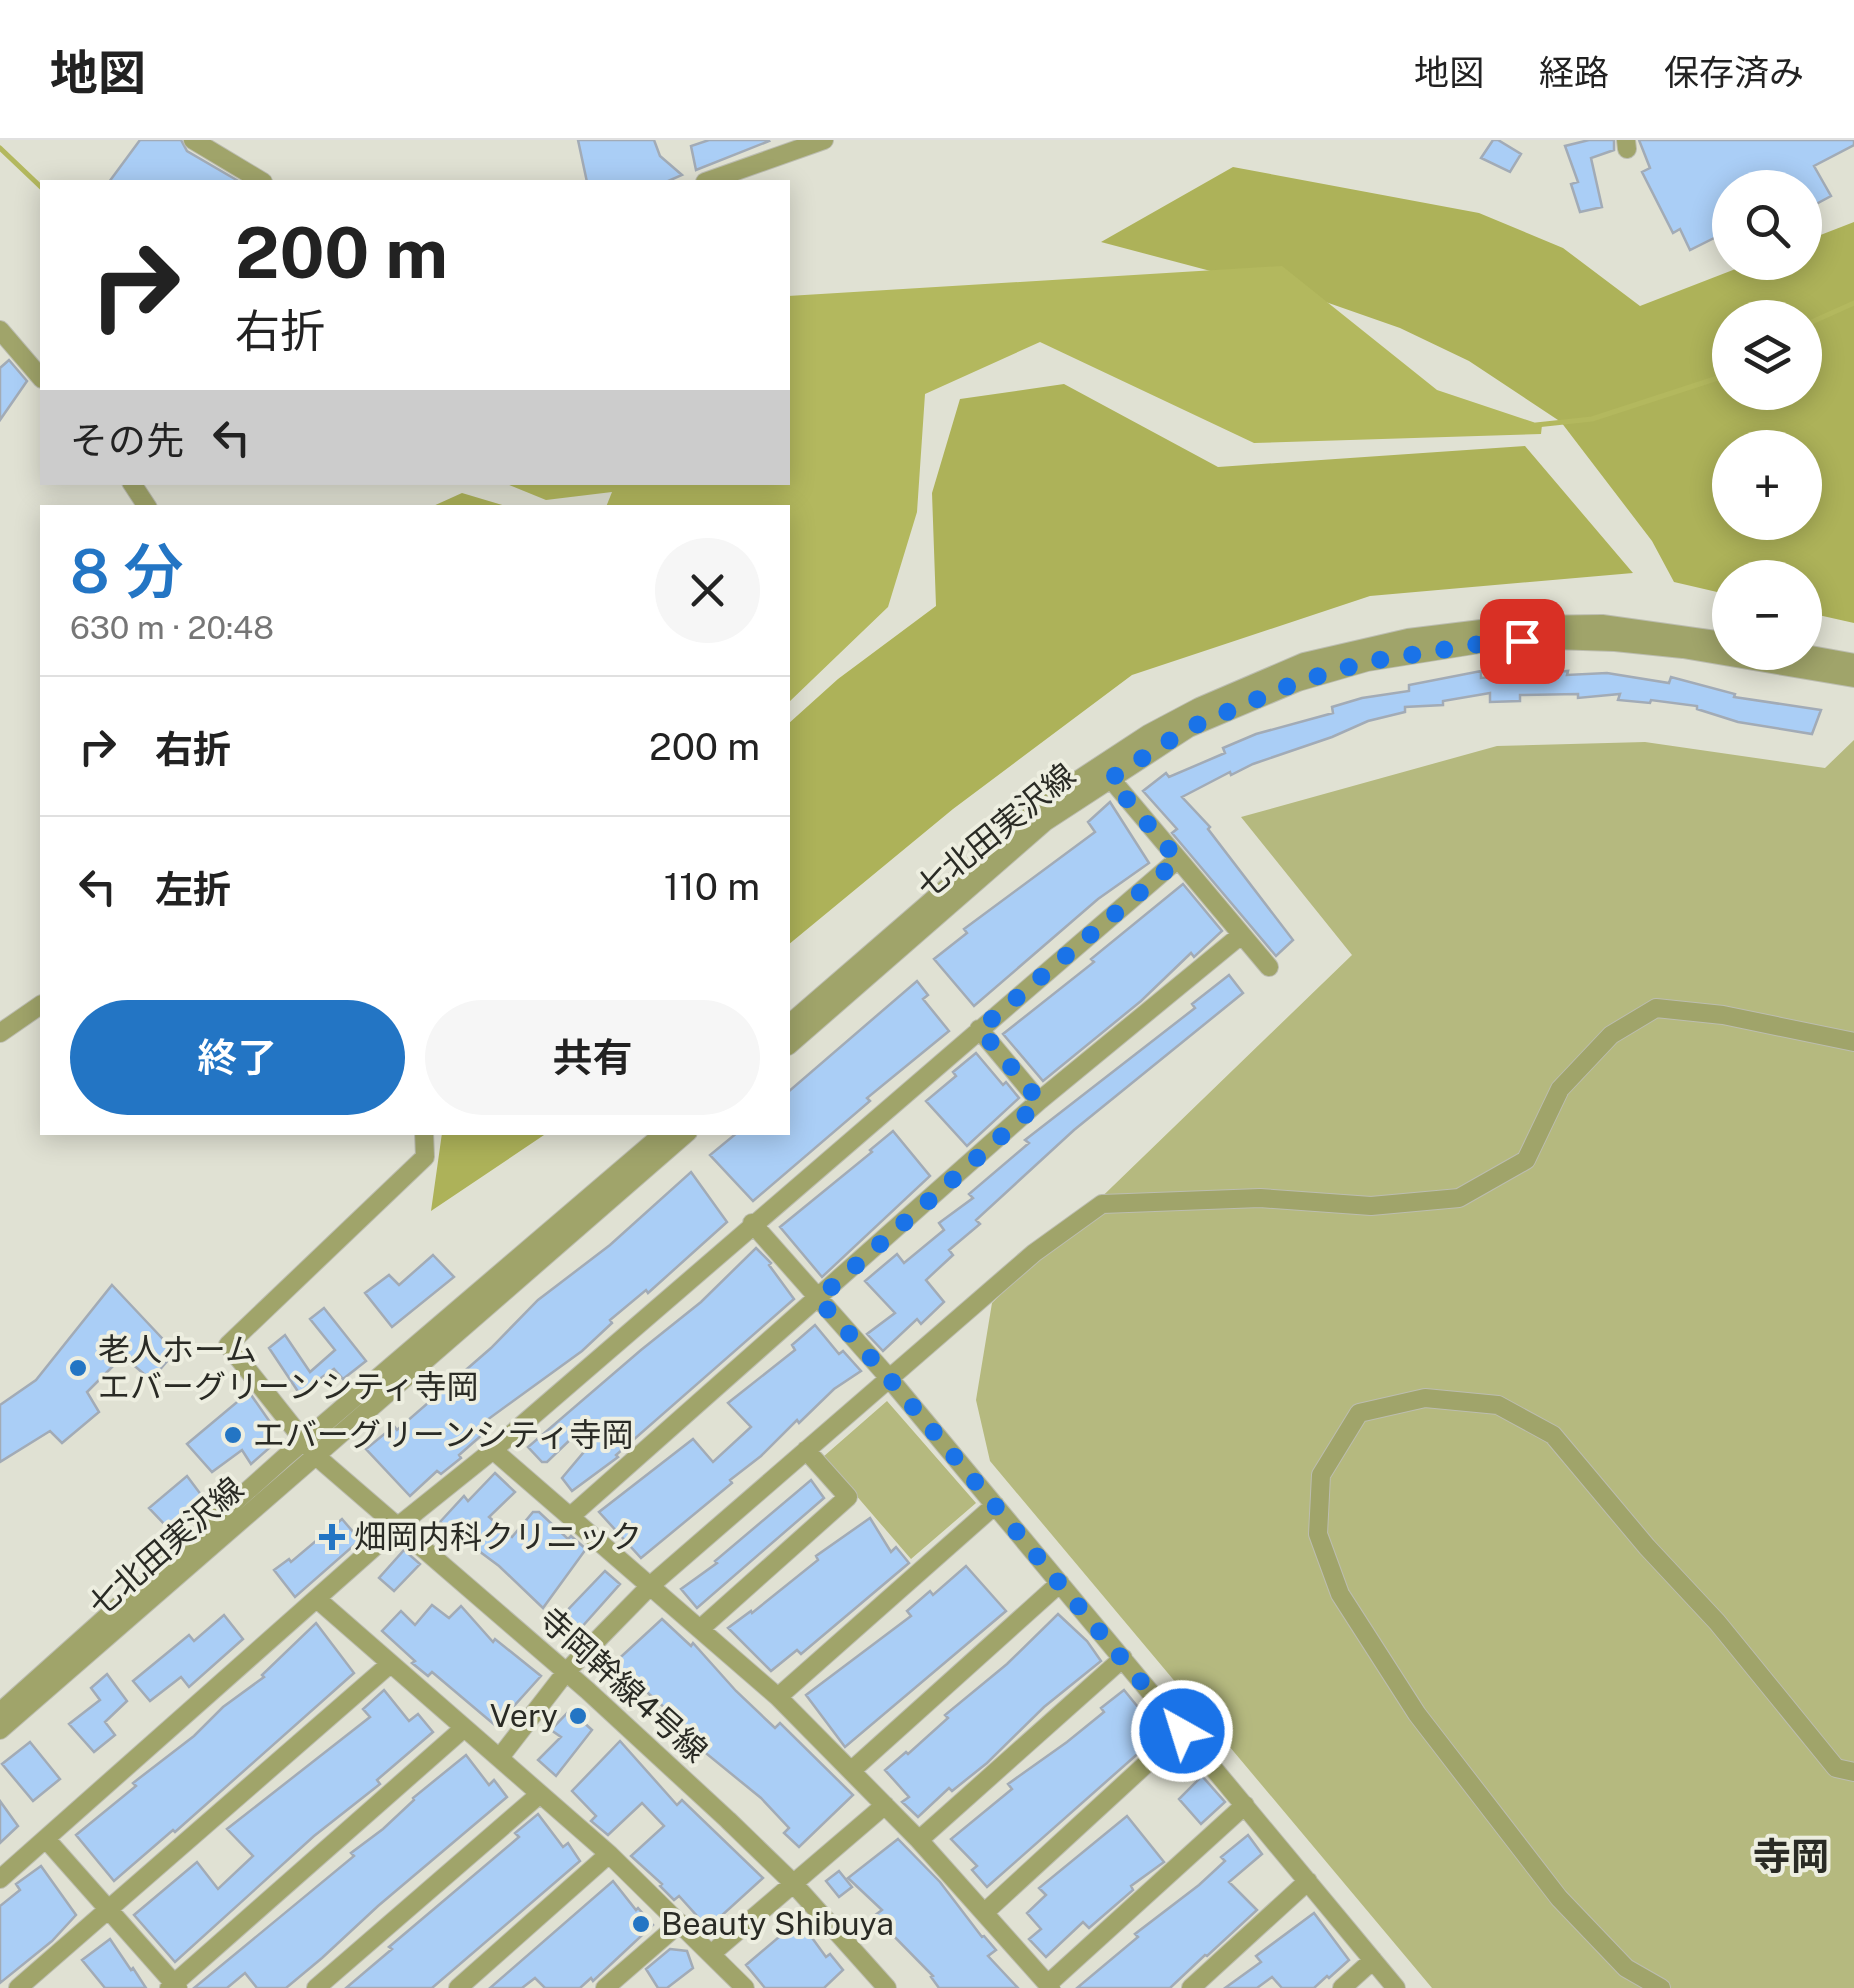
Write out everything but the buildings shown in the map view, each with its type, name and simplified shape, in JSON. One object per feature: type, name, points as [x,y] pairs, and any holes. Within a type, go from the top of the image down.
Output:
[{"type":"street","points":[[194,140],[260,180]]},
{"type":"street","points":[[712,180],[824,140]]},
{"type":"street","points":[[0,330],[40,377]]},
{"type":"street","points":[[790,1023],[1034,812],[1104,772],[1200,707],[1304,662],[1408,638],[1514,625],[1602,624],[1712,639]]},
{"type":"street","name":"七北田実沢線","points":[[790,1044],[1104,772],[1189,728],[1298,682],[1366,662],[1492,642],[1614,642],[1683,649],[1854,678]]},
{"type":"street","points":[[1822,657],[1854,663]]},
{"type":"street","points":[[1104,772],[1268,967]]},
{"type":"street","points":[[0,1879],[397,1528],[493,1450],[1178,860]]},
{"type":"street","points":[[572,1515],[1040,1102],[1241,935]]},
{"type":"street","points":[[0,1033],[40,1005]]},
{"type":"street","points":[[500,1756],[566,1672],[651,1586],[1034,1253],[1102,1204],[1260,1198],[1370,1206],[1459,1198],[1526,1160],[1560,1089],[1611,1035],[1656,1008],[1723,1015],[1854,1042]]},
{"type":"street","points":[[980,1029],[1040,1102]]},
{"type":"street","name":"寺岡幹線4号線","points":[[424,1135],[424,1157],[228,1344],[309,1449],[566,1672],[792,1882],[887,1988]]},
{"type":"street","points":[[0,1712],[309,1449],[662,1135]]},
{"type":"street","name":"七北田実沢線","points":[[0,1730],[309,1449],[684,1135]]},
{"type":"street","points":[[752,1224],[889,1378],[1396,1988]]},
{"type":"street","points":[[1660,1988],[1626,1968],[1559,1898],[1417,1714],[1340,1594],[1318,1534],[1321,1474],[1359,1413],[1424,1398],[1498,1405],[1553,1435],[1647,1547],[1718,1622],[1836,1768],[1854,1772]]},
{"type":"street","points":[[493,1450],[778,1697],[919,1840],[1049,1986],[1245,1805]]},
{"type":"street","points":[[700,1629],[848,1497],[806,1450]]},
{"type":"street","points":[[778,1697],[995,1505]]},
{"type":"street","points":[[851,1771],[1060,1582]]},
{"type":"street","points":[[317,1599],[609,1854],[744,1988]]},
{"type":"street","points":[[919,1840],[1123,1658]]},
{"type":"street","points":[[18,1988],[390,1664]]},
{"type":"street","points":[[46,1839],[174,1986],[464,1728]]},
{"type":"street","points":[[984,1913],[1182,1731]]},
{"type":"street","points":[[316,1988],[540,1794]]},
{"type":"street","points":[[711,1954],[884,1805]]},
{"type":"street","points":[[458,1988],[609,1854]]},
{"type":"street","points":[[1191,1988],[1308,1881]]},
{"type":"street","points":[[605,1988],[680,1923]]},
{"type":"street","points":[[1342,1988],[1373,1960]]},
{"type":"shaded area","points":[[1233,167],[1479,213],[1563,248],[1640,306],[1712,278],[1822,280],[1822,234],[1854,222],[1854,623],[1822,616],[1822,560],[1712,560],[1712,591],[1674,582],[1652,541],[1561,422],[1469,361],[1400,328],[1320,300],[1101,242]]},
{"type":"shaded area","points":[[1282,266],[1437,390],[1542,425],[1541,434],[1254,443],[1040,342],[925,394],[917,512],[888,607],[790,701],[790,505],[607,505],[612,492],[546,500],[509,485],[790,485],[790,296]]},
{"type":"shaded area","points":[[1064,384],[1218,467],[1525,446],[1633,573],[1370,596],[1132,675],[953,809],[790,943],[790,722],[838,679],[936,606],[932,493],[960,399]]},
{"type":"shaded area","points":[[462,493],[502,505],[435,505]]},
{"type":"shaded area","points":[[1854,740],[1854,1988],[1432,1988],[990,1461],[976,1400],[992,1303],[1352,955],[1241,817],[1497,746],[1645,742],[1825,768]]},
{"type":"shaded area","points":[[442,1135],[544,1135],[431,1211]]},
{"type":"shaded area","points":[[887,1401],[976,1503],[911,1559],[823,1457]]},
{"type":"waterway","points":[[0,148],[40,186]]},
{"type":"waterway","points":[[1822,317],[1854,303]]},
{"type":"waterway","points":[[1536,425],[1592,419],[1712,380]]},
{"type":"place","name":"老人ホーム エバーグリーンシティ寺岡","points":[[78,1368]]},
{"type":"place","name":"エバーグリーンシティ寺岡","points":[[233,1435]]},
{"type":"place","name":"畑岡内科クリニック","points":[[332,1537]]},
{"type":"place","name":"Very","points":[[578,1716]]},
{"type":"place","name":"Beauty Shibuya","points":[[641,1924]]},
{"type":"district","name":"寺岡","points":[[1791,1857]]},
{"type":"route","points":[[1182,1731],[889,1378],[818,1299],[1040,1102],[980,1029],[1178,860],[1110,779],[1189,728],[1298,682],[1366,662],[1492,642],[1522,641]]}]
